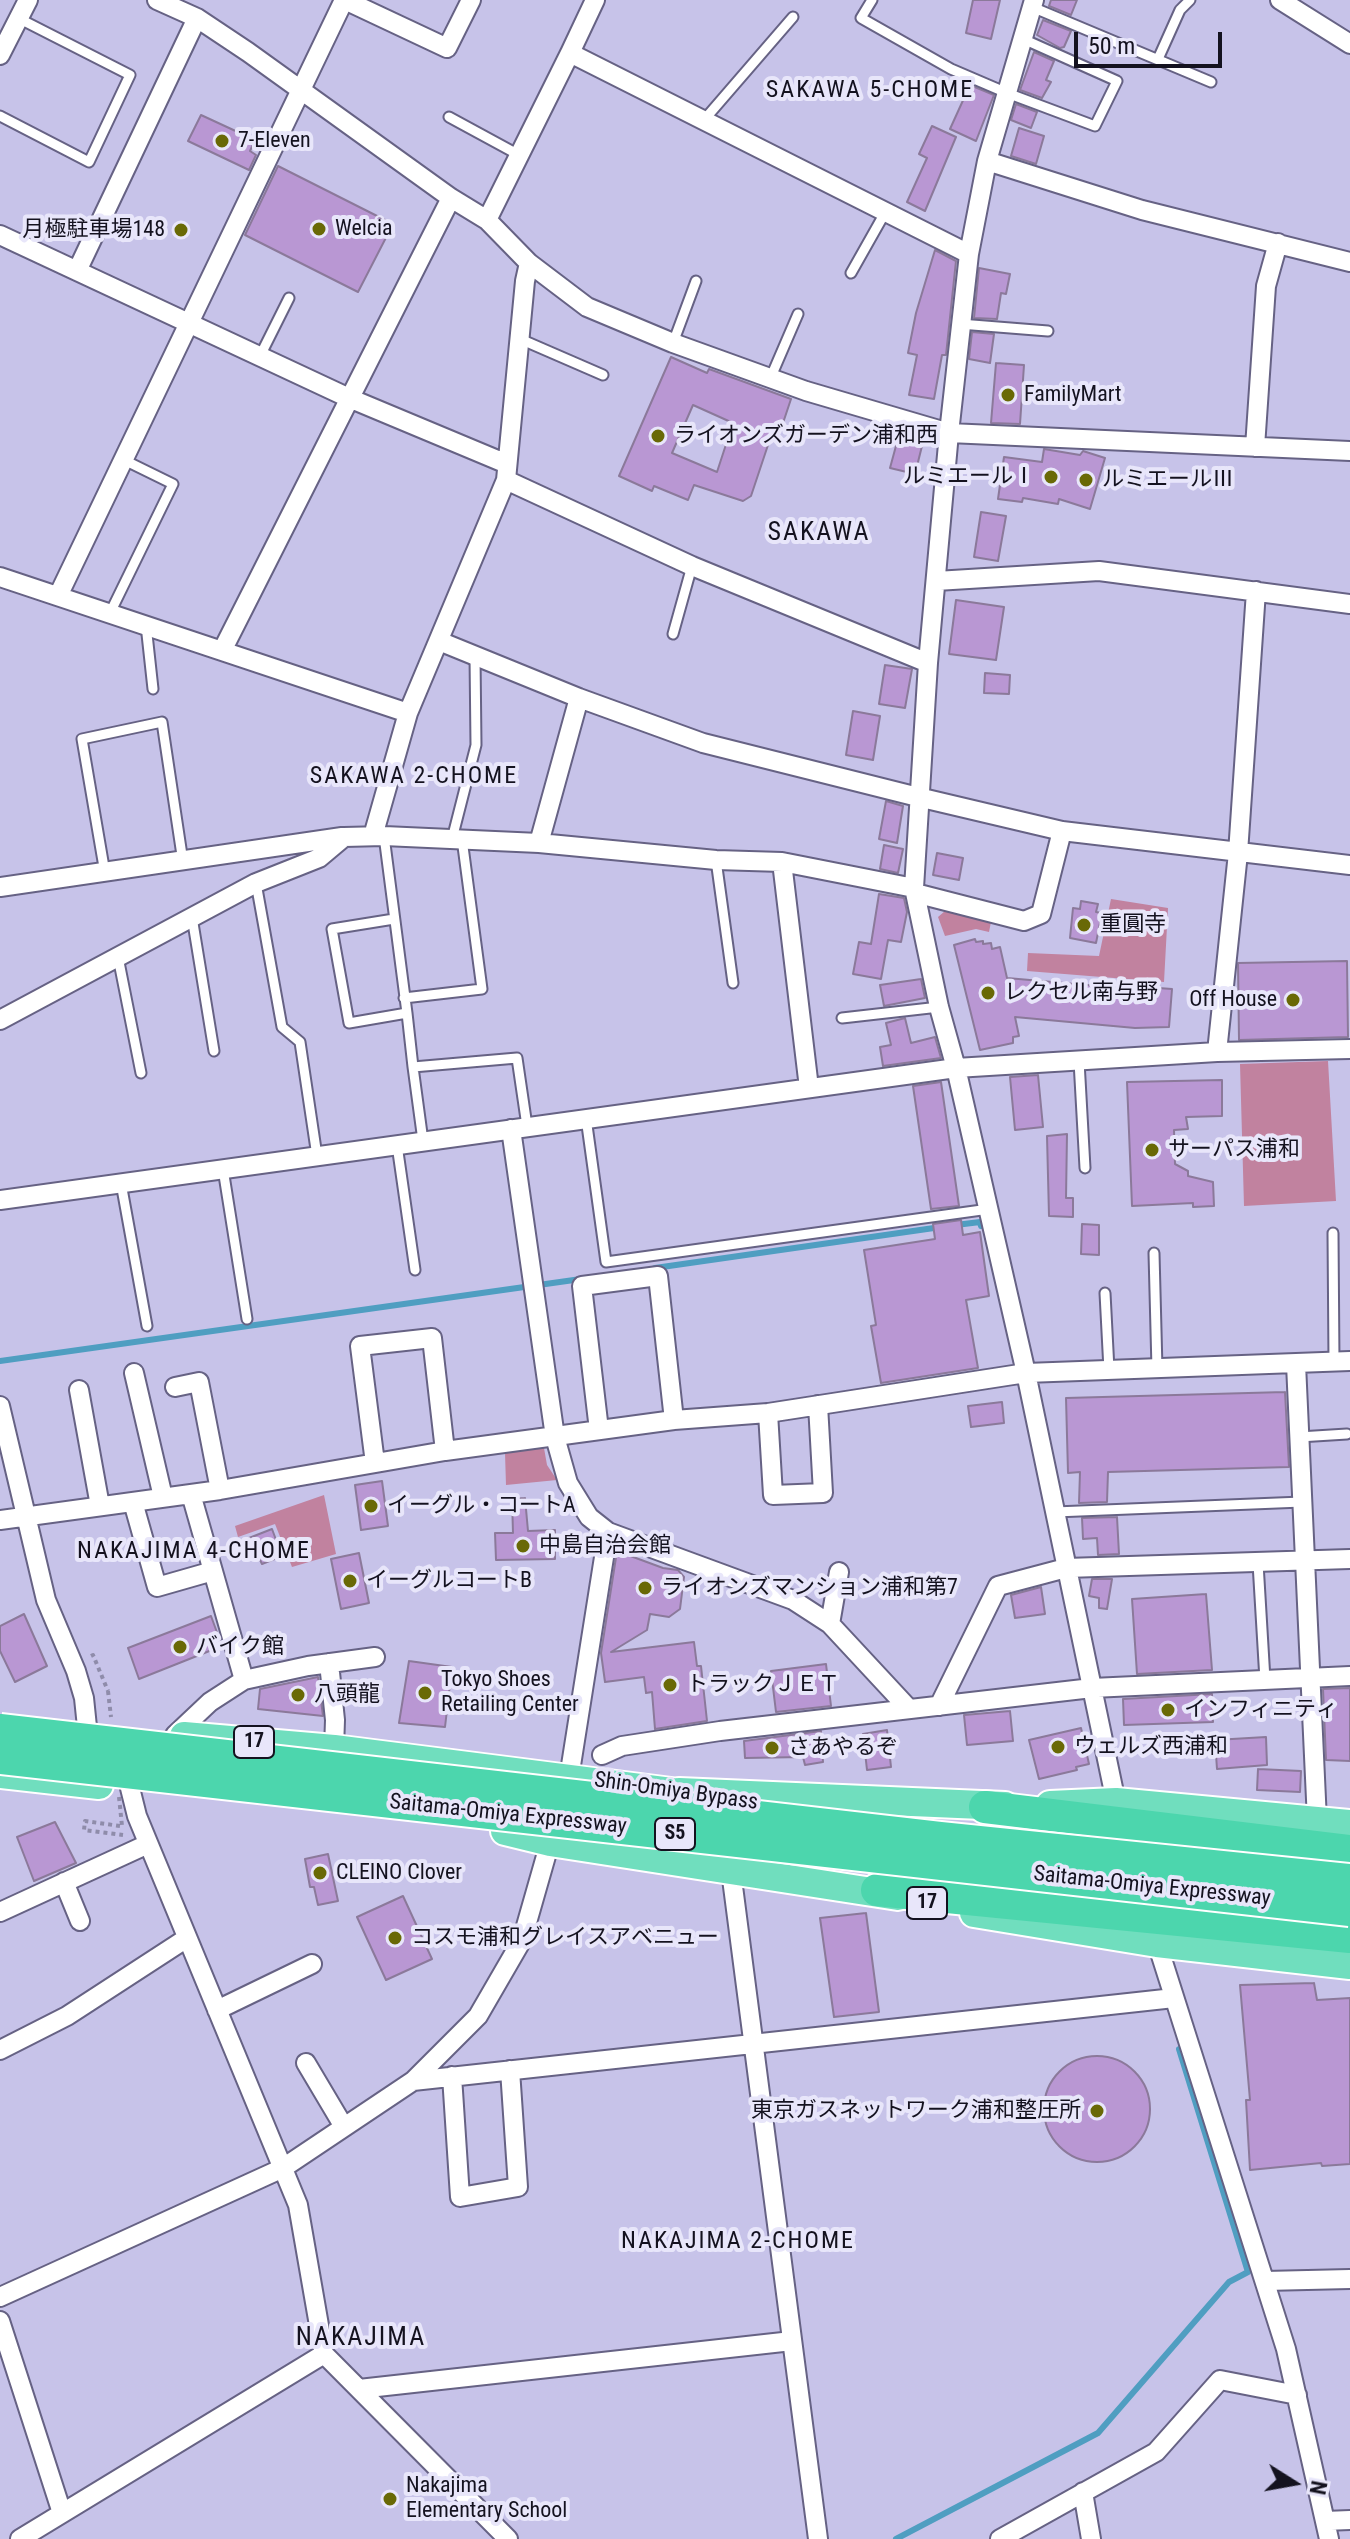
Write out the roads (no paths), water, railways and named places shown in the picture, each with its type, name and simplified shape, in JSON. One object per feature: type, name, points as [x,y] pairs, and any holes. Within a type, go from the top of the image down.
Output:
[{"type":"highway","name":"Shin-Omiya Bypass","points":[[0,1717],[334,1749],[1350,1883]]},
{"type":"highway","name":"Saitama-Omiya Expressway","points":[[0,1730],[1350,1883]]},
{"type":"highway","name":"Saitama-Omiya Expressway","points":[[0,1758],[1350,1908]]},
{"type":"highway","name":"17","points":[[0,1774],[505,1831],[1350,1908]]},
{"type":"highway","name":"17","points":[[670,1791],[985,1807]]},
{"type":"highway","points":[[985,1807],[1350,1824]]},
{"type":"highway","points":[[1125,1814],[1350,1851]]},
{"type":"highway","name":"17","points":[[505,1831],[550,1842],[731,1871],[877,1890],[963,1912],[1157,1943],[1350,1965]]},
{"type":"highway","points":[[877,1890],[1350,1937]]},
{"type":"street","points":[[0,55],[28,0]]},
{"type":"street","points":[[157,0],[197,18],[451,198],[487,220],[529,263],[587,307],[673,343],[770,379],[949,433],[1350,451]]},
{"type":"street","points":[[58,596],[344,0],[447,48],[471,0]]},
{"type":"street","points":[[487,220],[595,0]]},
{"type":"street","points":[[1280,0],[1350,44]]},
{"type":"street","points":[[1033,4],[987,161],[969,254],[928,663],[914,891],[1026,1373],[1092,1688],[1125,1814]]},
{"type":"street","points":[[77,271],[197,18]]},
{"type":"street","points":[[570,53],[969,254]]},
{"type":"street","points":[[987,161],[1142,210],[1350,262]]},
{"type":"street","points":[[223,649],[451,198]]},
{"type":"street","points":[[0,235],[507,472],[692,566],[928,663]]},
{"type":"street","points":[[1255,447],[1266,286],[1278,243]]},
{"type":"street","points":[[378,836],[408,713],[507,472],[529,263]]},
{"type":"street","points":[[936,581],[1099,571],[1350,604]]},
{"type":"street","points":[[0,577],[408,713]]},
{"type":"street","points":[[1217,1052],[1238,853],[1256,591]]},
{"type":"street","points":[[439,641],[579,698],[703,743],[918,797],[1062,831],[1350,865]]},
{"type":"street","points":[[539,843],[579,698]]},
{"type":"street","points":[[0,887],[344,837],[378,836],[539,843],[716,860],[782,862],[914,891],[1024,921],[1041,914],[1062,831]]},
{"type":"street","points":[[0,1020],[256,883],[319,858],[344,837]]},
{"type":"street","points":[[782,862],[809,1088]]},
{"type":"street","points":[[0,1200],[956,1068],[1217,1052],[1350,1049]]},
{"type":"street","points":[[519,1128],[555,1437],[568,1483],[589,1517],[608,1532],[793,1600],[830,1624],[909,1709]]},
{"type":"street","points":[[599,1430],[582,1286],[658,1276],[674,1420]]},
{"type":"street","points":[[375,1463],[360,1346],[432,1338],[445,1451]]},
{"type":"street","points":[[0,1520],[220,1490],[445,1451],[674,1420],[768,1413],[1026,1373],[1342,1362]]},
{"type":"street","points":[[1296,1364],[1317,1821]]},
{"type":"street","points":[[134,1373],[163,1497]]},
{"type":"street","points":[[175,1387],[199,1382],[220,1490]]},
{"type":"street","points":[[79,1390],[100,1506]]},
{"type":"street","points":[[768,1413],[773,1495],[823,1493],[818,1405]]},
{"type":"street","points":[[0,1406],[46,1600],[76,1671],[84,1698],[87,1727]]},
{"type":"street","points":[[191,1494],[244,1680]]},
{"type":"street","points":[[133,1502],[157,1587],[213,1571]]},
{"type":"street","points":[[569,1778],[608,1532]]},
{"type":"street","points":[[939,1706],[998,1586],[1066,1568],[1350,1559]]},
{"type":"street","points":[[830,1624],[839,1572]]},
{"type":"street","points":[[175,1735],[210,1702],[244,1680],[375,1657]]},
{"type":"street","points":[[329,1663],[335,1720],[334,1749]]},
{"type":"street","points":[[602,1755],[622,1746],[1092,1688],[1350,1676]]},
{"type":"street","points":[[130,1788],[148,1844],[298,2205],[324,2354],[508,2539]]},
{"type":"street","points":[[0,2297],[283,2168],[413,2081],[478,2016],[522,1940],[550,1842]]},
{"type":"street","points":[[0,1912],[148,1844]]},
{"type":"street","points":[[731,1871],[818,2539]]},
{"type":"street","points":[[64,1882],[80,1921]]},
{"type":"street","points":[[0,2050],[67,2016],[187,1938]]},
{"type":"street","points":[[1157,1943],[1286,2349],[1327,2530],[1350,2520]]},
{"type":"street","points":[[217,2010],[312,1964]]},
{"type":"street","points":[[413,2081],[1174,1998]]},
{"type":"street","points":[[306,2063],[344,2127]]},
{"type":"street","points":[[452,2076],[460,2197],[518,2187],[510,2070]]},
{"type":"street","points":[[1265,2281],[1350,2279]]},
{"type":"street","points":[[0,2321],[62,2513]]},
{"type":"street","points":[[359,2389],[792,2341]]},
{"type":"street","points":[[20,2539],[324,2354]]},
{"type":"street","points":[[1000,2539],[1156,2452],[1220,2380],[1297,2395]]},
{"type":"street","points":[[1083,2492],[1091,2539]]},
{"type":"lane","points":[[872,0],[861,18],[951,69],[1095,126],[1117,81],[1023,39]]},
{"type":"lane","points":[[1158,59],[1180,10],[1190,0]]},
{"type":"lane","points":[[1033,4],[1211,82]]},
{"type":"lane","points":[[704,120],[793,17]]},
{"type":"lane","points":[[0,116],[89,162],[130,75],[18,18]]},
{"type":"lane","points":[[449,117],[519,155]]},
{"type":"lane","points":[[851,273],[886,211]]},
{"type":"lane","points":[[673,343],[696,281]]},
{"type":"lane","points":[[260,356],[289,298]]},
{"type":"lane","points":[[770,379],[798,314]]},
{"type":"lane","points":[[960,324],[1048,331]]},
{"type":"lane","points":[[520,339],[603,375]]},
{"type":"lane","points":[[110,613],[173,484],[122,459]]},
{"type":"lane","points":[[673,634],[692,566]]},
{"type":"lane","points":[[146,625],[153,689]]},
{"type":"lane","points":[[404,998],[482,989],[457,839],[476,745],[475,656]]},
{"type":"lane","points":[[105,873],[82,739],[162,722],[183,862]]},
{"type":"lane","points":[[378,836],[394,919],[423,1141]]},
{"type":"lane","points":[[716,860],[733,983]]},
{"type":"lane","points":[[256,883],[282,1027],[300,1042],[317,1156]]},
{"type":"lane","points":[[192,917],[214,1051]]},
{"type":"lane","points":[[394,919],[332,929],[349,1023],[407,1013]]},
{"type":"lane","points":[[118,957],[141,1073]]},
{"type":"lane","points":[[842,1018],[939,1007]]},
{"type":"lane","points":[[413,1067],[517,1058],[519,1128]]},
{"type":"lane","points":[[1079,1061],[1085,1168]]},
{"type":"lane","points":[[586,1118],[606,1262],[989,1209]]},
{"type":"lane","points":[[397,1145],[415,1270]]},
{"type":"lane","points":[[223,1169],[247,1319]]},
{"type":"lane","points":[[121,1183],[147,1326]]},
{"type":"lane","points":[[1333,1233],[1342,1362]]},
{"type":"lane","points":[[1154,1253],[1157,1369]]},
{"type":"lane","points":[[1105,1293],[1109,1371]]},
{"type":"lane","points":[[1299,1437],[1347,1434]]},
{"type":"lane","points":[[1055,1512],[1302,1502]]},
{"type":"lane","points":[[1258,1563],[1265,1680]]},
{"type":"waterway","points":[[956,1225],[980,1222],[981,1226]]},
{"type":"waterway","points":[[655,1268],[941,1227]]},
{"type":"waterway","points":[[0,1361],[581,1279]]},
{"type":"waterway","points":[[896,2539],[1098,2433],[1229,2282],[1248,2272],[1179,2049]]},
{"type":"place","name":"7-Eleven","points":[[222,141]]},
{"type":"place","name":"Welcia","points":[[319,229]]},
{"type":"place","name":"月極駐車場148","points":[[181,230]]},
{"type":"place","name":"FamilyMart","points":[[1008,395]]},
{"type":"place","name":"ライオンズガーデン浦和西","points":[[658,436]]},
{"type":"place","name":"ルミエールⅠ","points":[[1051,477]]},
{"type":"place","name":"ルミエールⅢ","points":[[1086,480]]},
{"type":"place","name":"重圓寺","points":[[1084,925]]},
{"type":"place","name":"レクセル南与野","points":[[988,993]]},
{"type":"place","name":"Off House","points":[[1293,1000]]},
{"type":"place","name":"サーパス浦和","points":[[1152,1150]]},
{"type":"place","name":"イーグル・コートA","points":[[371,1506]]},
{"type":"place","name":"中島自治会館","points":[[523,1546]]},
{"type":"place","name":"イーグルコートB","points":[[350,1581]]},
{"type":"place","name":"ライオンズマンション浦和第7","points":[[645,1588]]},
{"type":"place","name":"バイク館","points":[[180,1647]]},
{"type":"place","name":"トラックＪＥＴ","points":[[670,1685]]},
{"type":"place","name":"Tokyo Shoes Retailing Center","points":[[425,1693]]},
{"type":"place","name":"八頭龍","points":[[298,1695]]},
{"type":"place","name":"インフィニティ","points":[[1168,1710]]},
{"type":"place","name":"ウェルズ西浦和","points":[[1058,1747]]},
{"type":"place","name":"さあやるぞ","points":[[772,1748]]},
{"type":"place","name":"CLEINO Clover","points":[[320,1873]]},
{"type":"place","name":"コスモ浦和グレイスアベニュー","points":[[395,1938]]},
{"type":"place","name":"東京ガスネットワーク浦和整圧所","points":[[1097,2111]]},
{"type":"place","name":"Nakajima Elementary School","points":[[390,2499]]},
{"type":"district","name":"SAKAWA 5-CHOME","points":[[870,91]]},
{"type":"district","name":"SAKAWA","points":[[819,533]]},
{"type":"district","name":"SAKAWA 2-CHOME","points":[[414,777]]},
{"type":"district","name":"NAKAJIMA 4-CHOME","points":[[194,1552]]},
{"type":"district","name":"NAKAJIMA 2-CHOME","points":[[738,2242]]},
{"type":"district","name":"NAKAJIMA","points":[[361,2338]]}]
